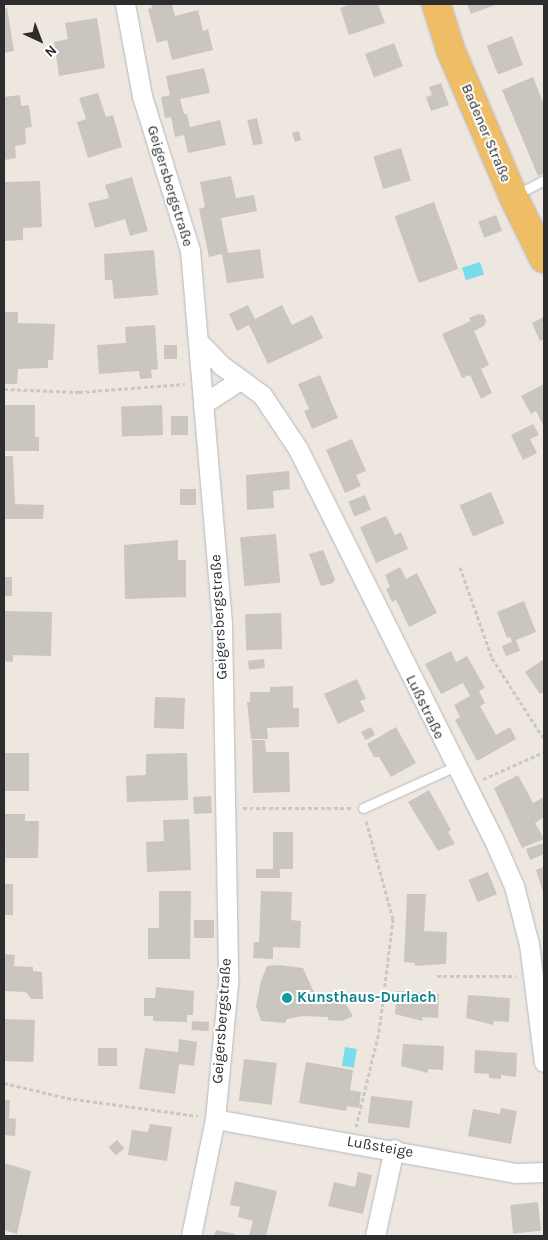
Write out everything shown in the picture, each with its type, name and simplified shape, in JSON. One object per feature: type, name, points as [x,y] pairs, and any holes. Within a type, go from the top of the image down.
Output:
[{"type":"main road","name":"Badener Straße","points":[[436,4],[451,52],[513,196],[544,260]]},
{"type":"street","name":"Geigersbergstraße","points":[[125,4],[142,96],[190,250],[198,341],[198,381],[203,404],[222,625],[228,984],[215,1119],[191,1236]]},
{"type":"street","name":"Lußstraße","points":[[198,341],[240,380],[262,395],[298,449],[514,886],[534,976],[544,1062]]},
{"type":"street","points":[[203,404],[240,380]]},
{"type":"street","name":"Lußsteige","points":[[215,1119],[394,1149],[516,1173],[544,1172]]},
{"type":"street","points":[[375,1236],[394,1149]]},
{"type":"lane","points":[[513,196],[544,180]]},
{"type":"lane","points":[[363,808],[454,767]]},
{"type":"path","points":[[4,389],[79,392],[186,384]]},
{"type":"path","points":[[460,567],[492,658],[544,739]]},
{"type":"path","points":[[465,788],[544,752]]},
{"type":"path","points":[[225,808],[363,808],[393,919],[379,1032],[353,1142]]},
{"type":"path","points":[[437,976],[534,976]]},
{"type":"path","points":[[4,1083],[67,1098],[195,1116]]},
{"type":"water","points":[[480,262],[484,274],[466,280],[462,268]]},
{"type":"water","points":[[345,1047],[357,1049],[354,1068],[342,1066]]},
{"type":"building","points":[[151,4],[172,4],[175,16],[198,10],[203,31],[208,29],[213,50],[172,60],[167,40],[157,43],[148,9],[152,8]]},
{"type":"building","points":[[351,4],[378,4],[385,23],[349,35],[340,8]]},
{"type":"building","points":[[467,4],[498,4],[471,14]]},
{"type":"building","points":[[7,8],[14,51],[4,53],[4,9]]},
{"type":"building","points":[[97,18],[105,68],[59,76],[54,42],[68,39],[65,23]]},
{"type":"building","points":[[512,36],[523,65],[498,75],[487,46]]},
{"type":"building","points":[[394,43],[403,66],[374,77],[365,54]]},
{"type":"building","points":[[204,68],[210,93],[180,99],[184,114],[187,114],[190,127],[220,120],[226,145],[188,153],[184,135],[175,137],[171,117],[165,118],[161,97],[170,95],[166,76]]},
{"type":"building","points":[[533,77],[544,105],[544,173],[538,176],[502,90]]},
{"type":"building","points":[[441,83],[449,105],[431,111],[426,97],[432,95],[429,87]]},
{"type":"building","points":[[98,93],[106,117],[113,115],[122,147],[88,158],[77,122],[86,119],[79,98]]},
{"type":"building","points":[[20,95],[21,106],[29,105],[32,127],[25,128],[26,144],[15,146],[16,158],[4,160],[4,97]]},
{"type":"building","points":[[257,118],[263,143],[253,146],[247,120]]},
{"type":"building","points":[[299,131],[301,140],[295,142],[292,133]]},
{"type":"building","points":[[401,148],[411,181],[383,189],[373,156]]},
{"type":"building","points":[[231,176],[236,198],[254,195],[257,211],[221,218],[228,253],[260,249],[264,278],[227,283],[222,254],[209,257],[199,209],[205,207],[200,182]]},
{"type":"building","points":[[132,177],[148,231],[130,236],[125,219],[95,228],[88,203],[109,198],[105,185]]},
{"type":"building","points":[[40,181],[42,227],[23,228],[23,240],[4,241],[4,182]]},
{"type":"building","points":[[434,202],[458,269],[419,283],[395,216]]},
{"type":"building","points":[[496,215],[502,231],[484,238],[478,222]]},
{"type":"building","points":[[154,250],[158,295],[114,299],[112,280],[105,280],[104,254]]},
{"type":"building","points":[[248,305],[255,319],[282,305],[292,325],[312,315],[323,338],[268,364],[249,325],[237,331],[229,314]]},
{"type":"building","points":[[4,312],[18,312],[18,323],[55,324],[53,360],[48,360],[48,368],[18,369],[17,384],[4,384]]},
{"type":"building","points":[[479,314],[484,315],[486,321],[484,326],[474,331],[489,365],[481,369],[492,393],[481,399],[470,375],[462,378],[442,334],[471,321],[469,318]]},
{"type":"building","points":[[544,317],[544,339],[540,341],[532,323]]},
{"type":"building","points":[[155,325],[158,369],[151,370],[152,378],[140,379],[139,371],[99,374],[97,345],[126,343],[125,327]]},
{"type":"building","points":[[164,345],[177,345],[177,359],[164,359]]},
{"type":"building","points":[[320,375],[338,418],[312,429],[304,411],[309,409],[298,384]]},
{"type":"building","points":[[544,384],[544,427],[536,411],[531,414],[521,396]]},
{"type":"building","points":[[4,405],[35,405],[35,437],[39,437],[39,451],[4,451]]},
{"type":"building","points":[[162,405],[163,435],[122,436],[121,406]]},
{"type":"building","points":[[171,416],[188,416],[188,435],[171,435]]},
{"type":"building","points":[[533,424],[539,435],[530,439],[537,453],[523,460],[511,435]]},
{"type":"building","points":[[352,439],[366,471],[356,475],[361,486],[345,493],[326,450]]},
{"type":"building","points":[[4,456],[13,456],[15,504],[44,505],[43,519],[4,519]]},
{"type":"building","points":[[289,471],[290,489],[273,491],[274,508],[247,510],[246,475]]},
{"type":"building","points":[[180,489],[196,489],[196,505],[180,505]]},
{"type":"building","points":[[491,492],[504,523],[473,537],[460,505]]},
{"type":"building","points":[[365,495],[371,510],[354,517],[348,502]]},
{"type":"building","points":[[386,516],[395,535],[401,532],[408,549],[376,563],[360,527]]},
{"type":"building","points":[[276,534],[280,583],[244,586],[240,537]]},
{"type":"building","points":[[178,540],[178,560],[186,560],[186,597],[125,599],[124,545]]},
{"type":"building","points":[[323,550],[335,579],[333,583],[321,586],[309,554]]},
{"type":"building","points":[[400,567],[406,579],[417,573],[437,613],[409,627],[396,600],[392,602],[386,589],[390,587],[385,575]]},
{"type":"building","points":[[4,577],[12,577],[12,596],[4,596]]},
{"type":"building","points":[[524,601],[536,632],[516,640],[520,651],[506,656],[502,646],[512,642],[510,637],[507,638],[497,612]]},
{"type":"building","points":[[4,611],[52,612],[51,656],[13,655],[13,662],[4,661]]},
{"type":"building","points":[[281,613],[282,649],[246,650],[245,614]]},
{"type":"building","points":[[451,651],[456,662],[467,656],[485,688],[479,691],[485,703],[480,706],[496,735],[510,727],[516,739],[477,761],[455,720],[460,717],[454,705],[470,696],[463,683],[441,694],[425,664]]},
{"type":"building","points":[[264,659],[265,668],[249,670],[248,661]]},
{"type":"building","points":[[544,659],[544,692],[540,694],[525,672]]},
{"type":"building","points":[[357,679],[366,699],[360,701],[365,711],[338,724],[324,694]]},
{"type":"building","points":[[293,686],[293,708],[299,708],[299,727],[267,728],[268,739],[251,739],[247,702],[250,702],[250,692],[270,692],[270,687]]},
{"type":"building","points":[[155,697],[185,698],[184,729],[154,728]]},
{"type":"building","points":[[371,727],[375,735],[365,740],[361,732]]},
{"type":"building","points":[[396,727],[416,763],[391,777],[379,757],[374,757],[367,744]]},
{"type":"building","points":[[252,740],[265,740],[266,752],[289,752],[290,792],[253,793]]},
{"type":"building","points":[[4,753],[29,753],[29,791],[4,791]]},
{"type":"building","points":[[187,753],[188,800],[127,802],[126,776],[146,775],[146,754]]},
{"type":"building","points":[[518,775],[533,803],[544,797],[544,817],[535,823],[544,839],[522,848],[494,788]]},
{"type":"building","points":[[429,790],[451,830],[448,832],[455,844],[438,851],[408,802]]},
{"type":"building","points":[[211,796],[212,813],[194,814],[193,797]]},
{"type":"building","points":[[4,814],[25,814],[25,821],[39,821],[38,858],[6,858],[6,872]]},
{"type":"building","points":[[189,819],[191,870],[147,872],[146,842],[164,841],[163,820]]},
{"type":"building","points":[[273,832],[293,832],[293,869],[280,869],[280,878],[256,878],[256,869],[273,869]]},
{"type":"building","points":[[544,843],[544,854],[530,860],[526,849]]},
{"type":"building","points":[[544,867],[544,895],[536,870]]},
{"type":"building","points":[[488,872],[497,894],[478,902],[469,880]]},
{"type":"building","points":[[4,884],[13,884],[13,915],[4,915]]},
{"type":"building","points":[[159,891],[191,891],[190,959],[148,959],[148,928],[159,928]]},
{"type":"building","points":[[261,891],[292,892],[291,920],[301,921],[300,948],[273,947],[273,959],[253,958],[254,942],[259,942]]},
{"type":"building","points":[[407,894],[426,894],[424,931],[447,932],[446,964],[415,966],[415,963],[404,962]]},
{"type":"building","points":[[194,920],[214,920],[214,938],[194,938]]},
{"type":"building","points":[[4,954],[15,955],[14,966],[33,967],[33,971],[42,972],[43,999],[31,999],[26,992],[4,991]]},
{"type":"building","name":"Kunsthaus-Durlach","points":[[279,965],[303,968],[316,997],[337,990],[353,1016],[342,1021],[328,1020],[328,1017],[303,1016],[287,1019],[285,1023],[261,1021],[256,1006],[261,981],[267,966]]},
{"type":"building","points":[[156,987],[194,991],[193,1015],[187,1015],[187,1022],[153,1021],[153,1016],[144,1016],[144,998],[155,998]]},
{"type":"building","points":[[397,991],[439,994],[438,1018],[423,1017],[422,1021],[395,1014]]},
{"type":"building","points":[[468,995],[510,998],[509,1022],[494,1021],[493,1025],[466,1018]]},
{"type":"building","points":[[4,1019],[35,1020],[34,1062],[4,1061]]},
{"type":"building","points":[[192,1021],[209,1022],[209,1031],[192,1030]]},
{"type":"building","points":[[179,1039],[197,1042],[194,1066],[179,1064],[175,1094],[139,1089],[145,1048],[178,1052]]},
{"type":"building","points":[[403,1044],[444,1046],[443,1070],[428,1069],[428,1073],[401,1066]]},
{"type":"building","points":[[98,1048],[117,1048],[117,1066],[98,1066]]},
{"type":"building","points":[[475,1050],[517,1053],[516,1077],[501,1075],[501,1079],[489,1078],[489,1074],[474,1073]]},
{"type":"building","points":[[244,1059],[277,1063],[272,1105],[239,1101]]},
{"type":"building","points":[[306,1062],[353,1070],[350,1090],[361,1092],[359,1108],[347,1106],[346,1111],[299,1103]]},
{"type":"building","points":[[371,1096],[413,1101],[409,1128],[368,1123]]},
{"type":"building","points":[[4,1100],[10,1100],[9,1118],[16,1119],[15,1136],[4,1135]]},
{"type":"building","points":[[501,1108],[517,1111],[511,1144],[468,1136],[473,1109],[500,1114]]},
{"type":"building","points":[[150,1124],[172,1127],[167,1161],[128,1155],[132,1130],[148,1132]]},
{"type":"building","points":[[117,1140],[124,1148],[116,1156],[109,1147]]},
{"type":"building","points":[[4,1163],[31,1171],[17,1234],[4,1230]]},
{"type":"building","points":[[358,1172],[372,1175],[363,1214],[328,1206],[334,1182],[355,1187]]},
{"type":"building","points":[[235,1181],[277,1191],[266,1236],[249,1236],[253,1221],[238,1217],[240,1207],[230,1205]]},
{"type":"building","points":[[538,1202],[541,1231],[513,1234],[510,1205]]},
{"type":"building","points":[[216,1230],[235,1234],[234,1236],[214,1236]]},
{"type":"place","name":"Kunsthaus-Durlach","points":[[287,998]]}]
